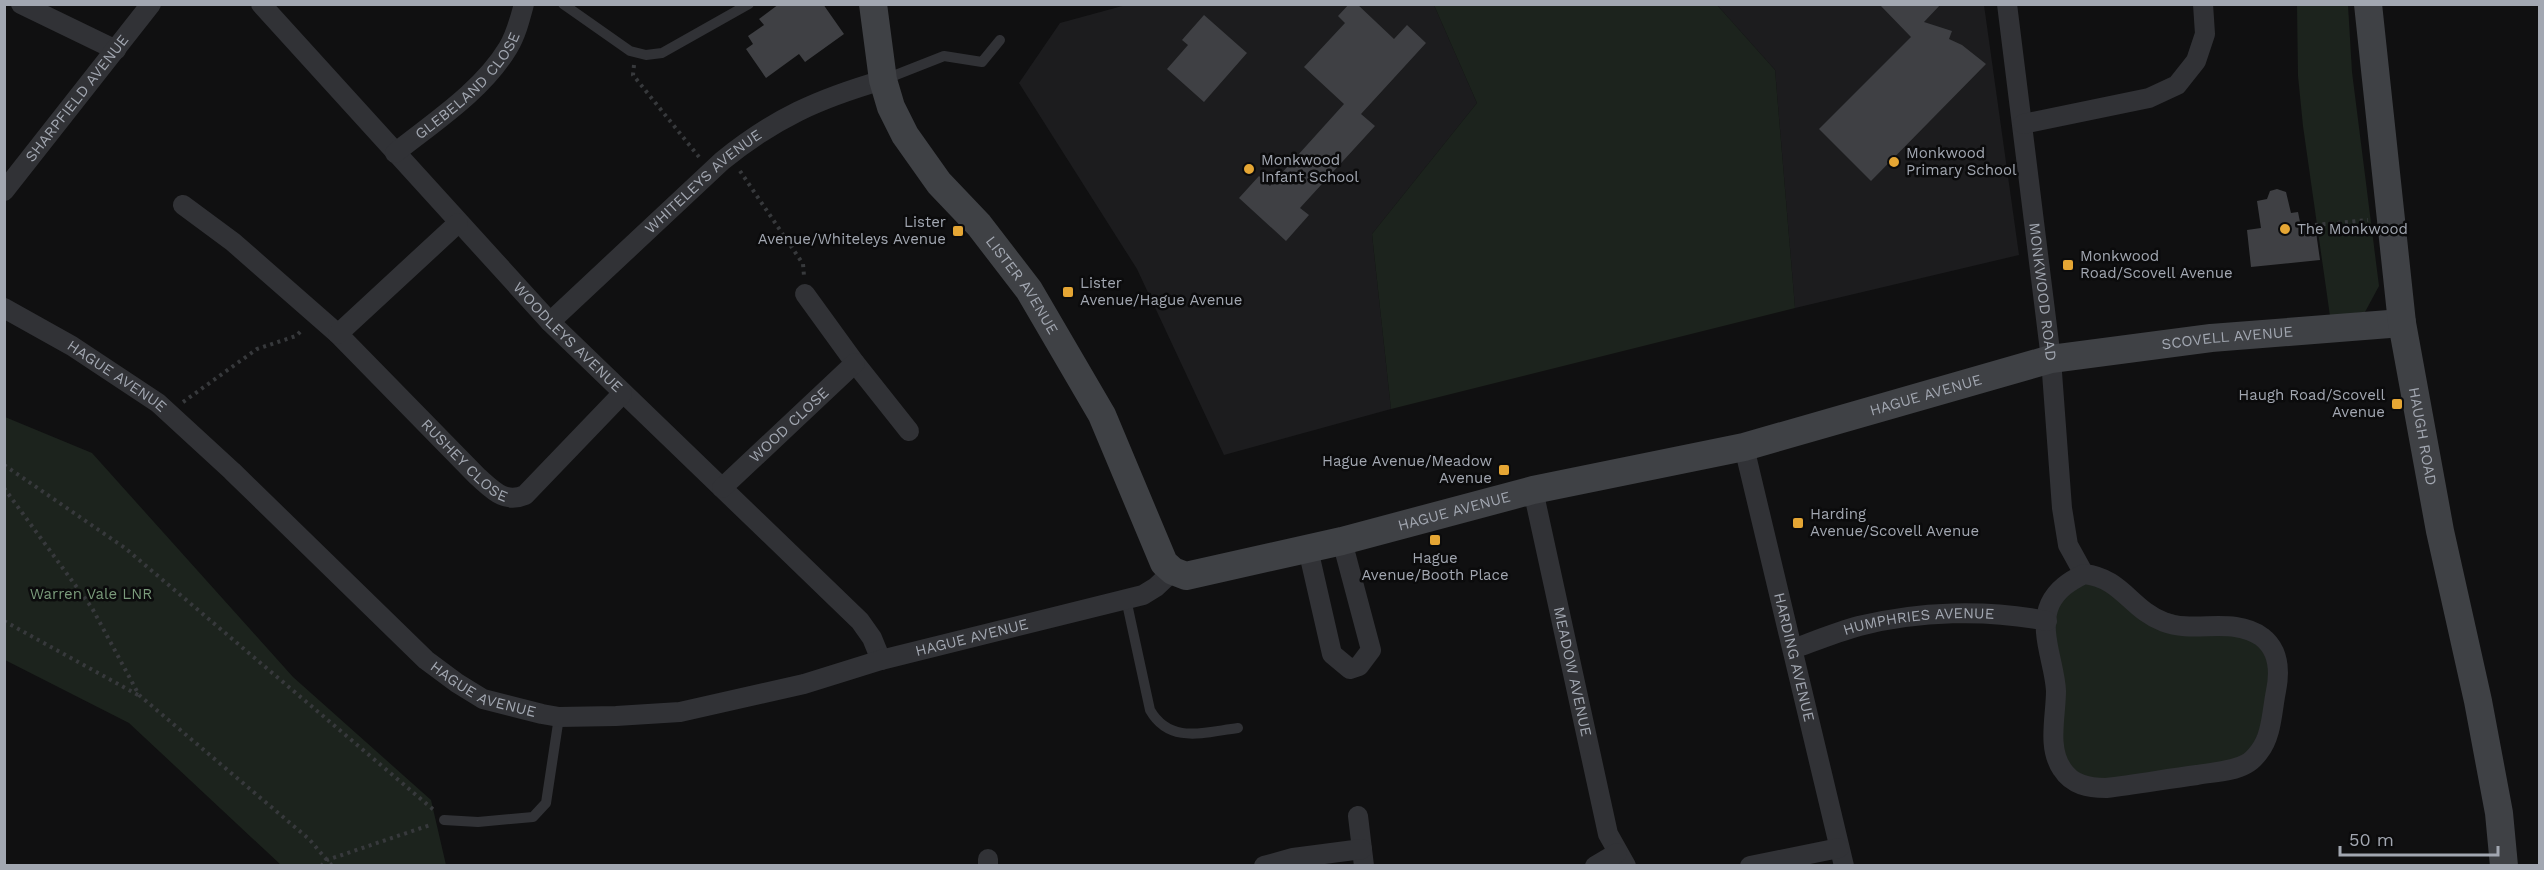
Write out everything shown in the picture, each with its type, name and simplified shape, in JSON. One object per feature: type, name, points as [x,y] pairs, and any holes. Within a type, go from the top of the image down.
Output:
[{"type":"street","points":[[21,4],[116,50]]},
{"type":"street","name":"SHARPFIELD AVENUE","points":[[4,191],[152,4]]},
{"type":"street","name":"WOODLEYS AVENUE","points":[[261,4],[550,322],[622,394],[860,621],[872,638],[880,660]]},
{"type":"street","name":"LISTER AVENUE","points":[[873,4],[882,80],[891,107],[905,135],[939,183],[979,225],[1034,300],[1102,415],[1164,563],[1173,571]]},
{"type":"street","name":"MONKWOOD ROAD","points":[[2007,4],[2051,359],[2065,527],[2068,545],[2084,574]]},
{"type":"street","points":[[2023,124],[2149,98],[2177,85],[2196,61],[2205,34],[2203,4]]},
{"type":"street","name":"HAUGH ROAD","points":[[2368,4],[2402,323],[2440,531],[2478,701],[2499,813],[2504,866]]},
{"type":"street","name":"GLEBELAND CLOSE","points":[[395,153],[462,99],[496,66],[509,46],[525,5]]},
{"type":"street","name":"WHITELEYS AVENUE","points":[[550,322],[729,155],[749,140],[787,116],[831,95],[882,80]]},
{"type":"street","name":"RUSHEY CLOSE","points":[[183,205],[233,242],[338,334],[477,476],[506,498],[516,499],[525,495],[622,394]]},
{"type":"street","points":[[338,334],[458,223]]},
{"type":"street","points":[[805,294],[855,363],[909,431]]},
{"type":"street","name":"HAGUE AVENUE","points":[[4,308],[81,351],[124,379],[168,413],[426,660],[457,683],[483,699],[559,717],[680,712],[804,684],[880,660],[1143,595],[1156,587],[1173,571],[1186,576],[1203,574],[1342,541],[1533,490],[1744,447],[2051,359]]},
{"type":"street","name":"SCOVELL AVENUE","points":[[2051,359],[2211,338],[2402,323]]},
{"type":"street","name":"WOOD CLOSE","points":[[722,488],[855,363]]},
{"type":"street","name":"HARDING AVENUE","points":[[1744,447],[1794,649],[1841,857]]},
{"type":"street","name":"MEADOW AVENUE","points":[[1533,490],[1608,834],[1622,859],[1595,866]]},
{"type":"street","points":[[1308,549],[1332,654],[1350,669],[1359,666],[1371,650],[1342,541]]},
{"type":"street","points":[[2084,574],[2100,576],[2115,584],[2136,605],[2155,619],[2175,626],[2246,628],[2261,637],[2272,648],[2278,660],[2277,685],[2267,739],[2259,752],[2246,764],[2226,770],[2106,788],[2090,788],[2074,782],[2062,770],[2056,757],[2054,738],[2056,692],[2054,668],[2047,637],[2047,621],[2050,605],[2058,592],[2070,580],[2084,574]]},
{"type":"street","name":"HUMPHRIES AVENUE","points":[[1794,649],[1858,626],[1913,616],[2013,615],[2047,621]]},
{"type":"street","points":[[1264,866],[1293,858],[1363,857],[1358,816]]},
{"type":"street","points":[[1750,866],[1841,857]]},
{"type":"lane","points":[[563,4],[630,51],[646,55],[662,52],[749,4]]},
{"type":"lane","points":[[882,80],[944,56],[982,62],[1000,40]]},
{"type":"lane","points":[[1126,599],[1150,710],[1157,722],[1169,730],[1182,734],[1238,728]]},
{"type":"lane","points":[[444,820],[478,822],[533,817],[546,803],[559,717]]},
{"type":"path","points":[[636,53],[633,75],[711,172]]},
{"type":"path","points":[[729,155],[803,264],[805,294]]},
{"type":"path","points":[[2315,225],[2390,218]]},
{"type":"path","points":[[168,413],[257,349],[296,336],[316,315]]},
{"type":"path","points":[[4,465],[125,548],[444,820]]},
{"type":"path","points":[[4,488],[92,608],[139,696]]},
{"type":"path","points":[[4,621],[139,696],[309,839],[332,866]]},
{"type":"path","points":[[321,866],[327,861],[444,820]]},
{"type":"shaded area","name":"Monkwood Infant School","points":[[1126,5],[1434,5],[1477,103],[1372,234],[1391,409],[1224,455],[1137,269],[1019,83],[1060,23]]},
{"type":"shaded area","name":"Monkwood Primary School","points":[[1717,5],[1984,5],[2019,255],[1795,308],[1775,70]]},
{"type":"green space","points":[[1434,5],[1717,5],[1775,70],[1795,308],[1391,409],[1372,234],[1477,103]]},
{"type":"green space","points":[[2297,5],[2348,5],[2352,72],[2379,286],[2365,312],[2330,316],[2303,126],[2298,76]]},
{"type":"green space","name":"Warren Vale LNR","points":[[5,417],[92,453],[293,677],[431,800],[446,865],[281,865],[129,723],[5,660]]},
{"type":"green space","points":[[2084,574],[2136,605],[2261,637],[2277,685],[2246,764],[2106,788],[2062,770],[2047,637],[2058,592]]},
{"type":"building","points":[[779,4],[823,4],[844,34],[805,62],[799,54],[766,78],[746,49],[753,44],[748,36],[764,25],[759,19]]},
{"type":"building","points":[[1349,4],[1357,4],[1394,39],[1407,25],[1426,43],[1361,114],[1375,126],[1300,208],[1309,215],[1286,241],[1239,198],[1259,176],[1270,186],[1344,104],[1304,67],[1345,23],[1338,16]]},
{"type":"building","points":[[1879,4],[1941,4],[1924,22],[1952,31],[1949,39],[1962,45],[1986,64],[1871,181],[1819,129],[1911,37]]},
{"type":"building","points":[[1204,15],[1247,53],[1204,102],[1167,69],[1188,45],[1182,40]]},
{"type":"building","name":"The Monkwood","points":[[2277,189],[2286,192],[2291,213],[2298,212],[2301,227],[2315,225],[2320,260],[2251,267],[2247,230],[2261,228],[2257,201],[2267,199],[2270,191]]},
{"type":"place","name":"Monkwood Primary School","points":[[1894,162]]},
{"type":"place","name":"Monkwood Infant School","points":[[1249,169]]},
{"type":"place","name":"The Monkwood","points":[[2285,229]]},
{"type":"place","name":"Lister Avenue/Whiteleys Avenue","points":[[958,231]]},
{"type":"place","name":"Monkwood Road/Scovell Avenue","points":[[2068,265]]},
{"type":"place","name":"Lister Avenue/Hague Avenue","points":[[1068,292]]},
{"type":"place","name":"Haugh Road/Scovell Avenue","points":[[2397,404]]},
{"type":"place","name":"Hague Avenue/Meadow Avenue","points":[[1504,470]]},
{"type":"place","name":"Harding Avenue/Scovell Avenue","points":[[1798,523]]},
{"type":"place","name":"Hague Avenue/Booth Place","points":[[1435,540]]}]
